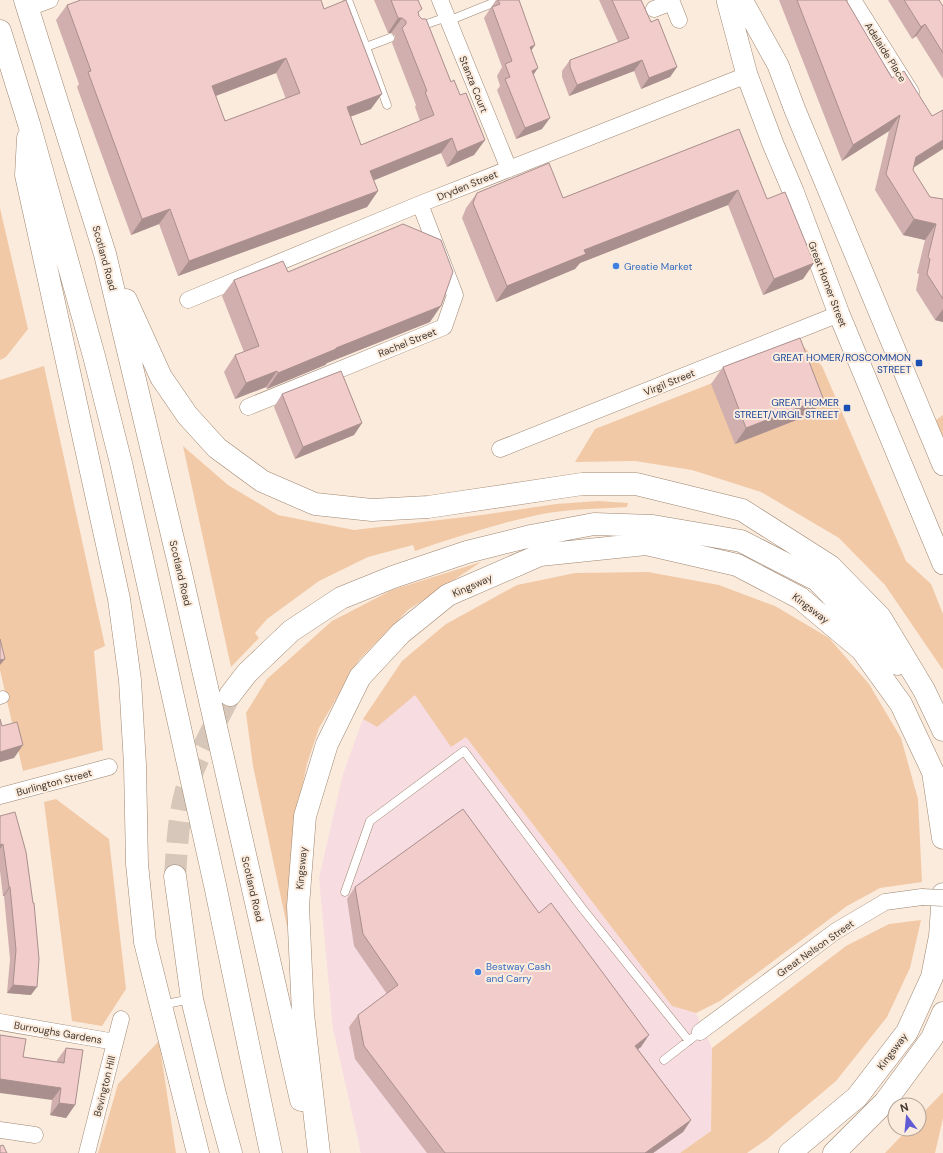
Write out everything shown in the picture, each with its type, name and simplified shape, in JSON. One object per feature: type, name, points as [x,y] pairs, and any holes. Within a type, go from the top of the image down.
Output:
[{"type":"highway","name":"Scotland Road","points":[[26,4],[105,254],[178,560],[312,1153]]},
{"type":"highway","points":[[0,31],[29,124],[94,356],[121,463],[272,1153]]},
{"type":"highway","points":[[29,124],[26,175],[121,614],[130,680],[135,765],[137,864],[145,942],[198,1153]]},
{"type":"highway","points":[[105,254],[161,376],[187,415],[217,448],[262,482],[315,504],[372,510],[428,506],[582,484],[636,484],[742,510],[830,566],[880,617],[924,690],[943,730]]},
{"type":"highway","points":[[230,696],[247,673],[291,631],[341,598],[393,577],[467,552],[531,536],[594,524],[653,526],[741,541],[817,580],[924,690]]},
{"type":"highway","name":"Kingsway","points":[[319,1153],[303,1014],[298,906],[305,816],[327,744],[360,677],[401,634],[448,595],[540,555],[646,544],[737,565],[800,598],[862,650],[901,704],[933,772],[943,838]]},
{"type":"highway","points":[[175,876],[192,999],[231,1153]]},
{"type":"highway","name":"Kingsway","points":[[790,1153],[857,1097],[907,1032],[932,977],[940,936],[943,894]]},
{"type":"highway","points":[[834,1153],[885,1102],[932,1038],[943,1013]]},
{"type":"street","points":[[26,4],[50,0]]},
{"type":"street","name":"Stanza Court","points":[[440,0],[508,169]]},
{"type":"street","name":"Great Homer Street","points":[[727,0],[747,75],[773,144],[793,191],[839,314],[943,564]]},
{"type":"street","points":[[742,0],[778,65],[795,110],[943,465]]},
{"type":"street","name":"Adelaide Place","points":[[853,0],[918,104]]},
{"type":"street","points":[[654,9],[671,1],[679,20]]},
{"type":"street","name":"Dryden Street","points":[[188,300],[420,204],[747,75]]},
{"type":"street","name":"Rachel Street","points":[[248,407],[444,327],[455,295],[420,204]]},
{"type":"street","name":"Virgil Street","points":[[500,448],[839,314]]},
{"type":"street","name":"Burlington Street","points":[[0,796],[109,767]]},
{"type":"street","name":"Great Nelson Street","points":[[694,1036],[836,931],[885,902],[922,897],[943,898]]},
{"type":"street","name":"Bevington Hill","points":[[88,1153],[122,1019]]},
{"type":"street","name":"Burroughs Gardens","points":[[0,1022],[115,1042]]},
{"type":"street","points":[[0,1130],[35,1136]]},
{"type":"lane","points":[[348,0],[387,106]]},
{"type":"lane","points":[[413,29],[447,19],[500,0]]},
{"type":"lane","points":[[366,47],[390,38]]},
{"type":"lane","points":[[345,892],[370,821],[464,751],[582,908],[694,1036],[664,1060]]},
{"type":"lane","points":[[160,1006],[192,999]]},
{"type":"shaded area","points":[[0,208],[28,329],[6,357],[0,360]]},
{"type":"shaded area","points":[[804,347],[822,366],[906,561],[931,584],[943,614],[943,670],[885,585],[839,538],[761,492],[692,470],[635,461],[575,462],[595,429]]},
{"type":"shaded area","points":[[44,366],[105,646],[94,651],[103,750],[23,771],[0,670],[0,380]]},
{"type":"shaded area","points":[[943,415],[943,438],[936,420]]},
{"type":"shaded area","points":[[183,446],[228,485],[278,515],[354,530],[482,515],[556,504],[598,501],[628,503],[627,507],[568,511],[533,516],[503,523],[415,551],[413,545],[368,557],[319,581],[267,619],[255,633],[259,638],[231,667]]},
{"type":"shaded area","points":[[481,562],[408,610],[359,660],[319,728],[307,764],[293,831],[290,873],[290,923],[287,926],[253,766],[246,713],[267,679],[332,621],[392,590]]},
{"type":"shaded area","points":[[648,572],[719,585],[775,606],[829,638],[869,684],[901,738],[918,799],[922,882],[880,888],[847,906],[720,1001],[696,1013],[672,1006],[466,737],[451,747],[415,695],[377,727],[363,719],[402,661],[446,624],[517,585],[575,573]]},
{"type":"shaded area","points":[[415,694],[451,746],[466,737],[672,1006],[696,1013],[712,1048],[711,1131],[680,1153],[361,1153],[333,1029],[319,878],[343,774],[363,719],[377,726]]},
{"type":"shaded area","points":[[56,799],[109,839],[126,989],[102,1026],[72,1021],[44,802]]},
{"type":"shaded area","points":[[921,920],[910,968],[887,1017],[836,1081],[766,1140],[747,1153],[680,1153],[711,1131],[712,1048],[846,946],[889,924]]},
{"type":"shaded area","points":[[159,1041],[176,1153],[98,1153],[118,1084]]},
{"type":"shaded area","points":[[943,1092],[943,1118],[935,1153],[885,1153],[900,1137],[927,1137],[927,1109]]},
{"type":"building","points":[[81,0],[321,0],[324,9],[346,0],[382,94],[347,107],[361,145],[434,115],[425,92],[427,91],[402,28],[406,24],[406,21],[402,18],[398,18],[391,0],[418,0],[422,9],[418,12],[419,16],[422,19],[426,19],[451,82],[454,80],[460,95],[466,93],[485,140],[457,152],[452,138],[370,171],[378,191],[189,261],[170,209],[142,219],[88,72],[91,71],[67,5]],"holes":[[[286,58],[300,93],[225,121],[212,86]]]},
{"type":"building","points":[[498,0],[519,0],[535,45],[530,47],[538,68],[532,71],[550,118],[525,128],[505,79],[510,77],[505,64],[512,61],[492,7],[500,4]]},
{"type":"building","points":[[612,0],[641,0],[651,22],[658,19],[677,67],[649,78],[642,60],[577,85],[570,67],[570,60],[629,38]]},
{"type":"building","points":[[797,0],[846,0],[892,78],[904,71],[932,116],[943,110],[943,140],[916,157],[913,170],[930,197],[943,199],[943,299],[927,274],[930,259],[928,257],[936,224],[914,219],[886,174],[900,115],[853,145]]},
{"type":"building","points":[[904,0],[939,0],[943,6],[943,53],[925,24],[921,27]]},
{"type":"building","points":[[739,129],[767,199],[785,192],[814,263],[774,279],[738,190],[584,250],[586,254],[507,286],[473,203],[477,193],[549,163],[563,198]]},
{"type":"building","points":[[403,224],[441,240],[453,272],[441,306],[278,373],[277,371],[246,383],[235,355],[259,346],[234,280],[283,261],[288,272]]},
{"type":"building","points":[[800,338],[823,398],[746,428],[723,367]]},
{"type":"building","points":[[341,371],[362,423],[303,447],[282,394]]},
{"type":"building","points":[[0,639],[5,659],[0,660]]},
{"type":"building","points":[[0,719],[2,726],[17,722],[23,745],[0,752]]},
{"type":"building","name":"Bestway Cash and Carry","points":[[463,809],[539,913],[551,903],[649,1035],[635,1046],[691,1120],[645,1153],[445,1153],[364,1046],[358,1015],[398,985],[363,934],[355,887]]},
{"type":"building","points":[[15,812],[26,852],[34,903],[39,959],[37,987],[13,985],[16,950],[10,887],[3,844],[0,845],[0,816]]},
{"type":"building","points":[[0,1035],[26,1039],[23,1057],[64,1063],[66,1048],[83,1050],[75,1105],[59,1103],[61,1088],[0,1079]]},
{"type":"building","points":[[3,1145],[7,1153],[0,1153],[0,1146]]},
{"type":"tunnel","points":[[175,876],[177,844],[186,790],[212,730],[230,695]]},
{"type":"place","name":"Greatie Market","points":[[616,266]]},
{"type":"place","name":"GREAT HOMER/ROSCOMMON STREET","points":[[919,363]]},
{"type":"place","name":"GREAT HOMER STREET/VIRGIL STREET","points":[[847,408]]},
{"type":"place","name":"Bestway Cash and Carry","points":[[478,972]]}]
